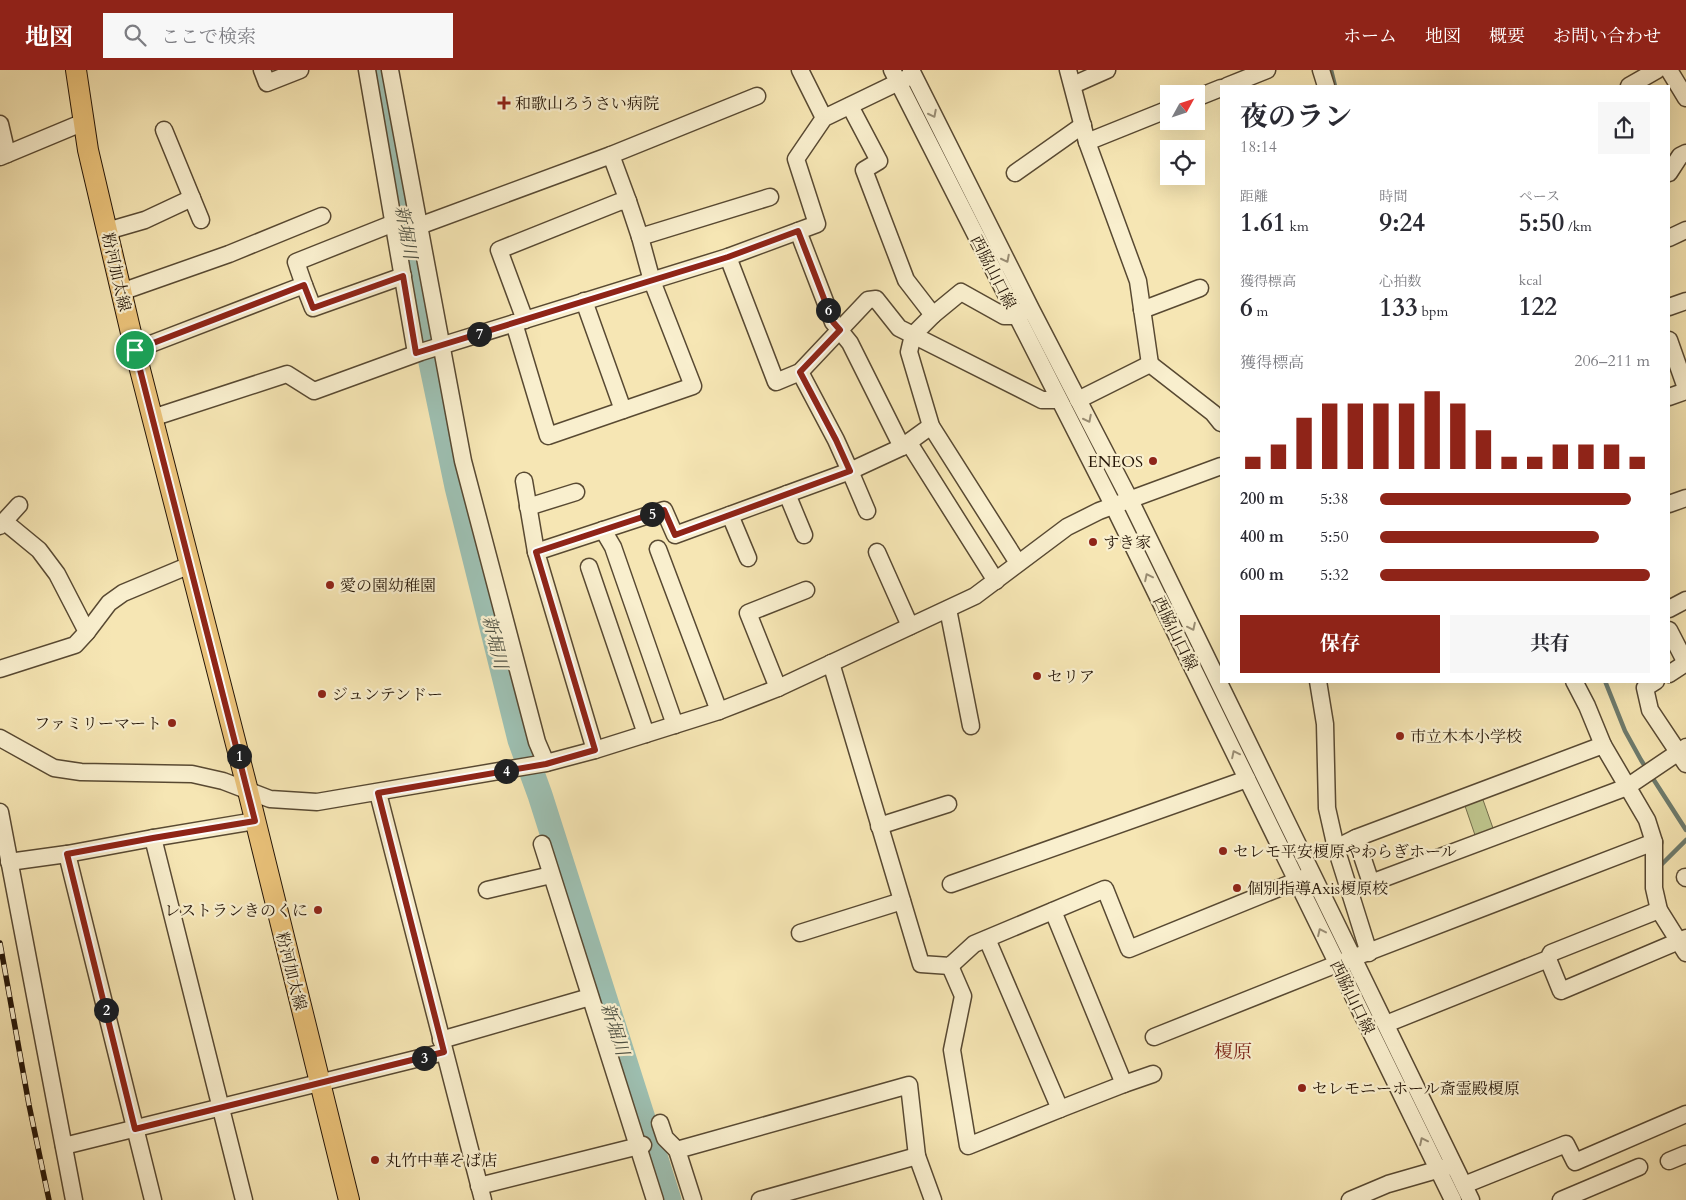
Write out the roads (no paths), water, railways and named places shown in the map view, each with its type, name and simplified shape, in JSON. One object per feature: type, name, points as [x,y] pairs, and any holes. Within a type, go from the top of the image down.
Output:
[{"type":"main road","name":"粉河加太線","points":[[76,70],[88,150],[135,350],[248,790],[349,1200]]},
{"type":"street","points":[[262,70],[267,83],[300,70]]},
{"type":"street","points":[[367,70],[403,276],[463,461],[543,764]]},
{"type":"street","points":[[390,70],[419,226],[428,349]]},
{"type":"street","points":[[800,70],[824,118]]},
{"type":"street","points":[[1107,70],[1070,77],[1087,142],[1138,282],[1150,364],[1213,412],[1220,422]]},
{"type":"street","points":[[1229,85],[1267,70]]},
{"type":"street","points":[[1321,70],[1326,85]]},
{"type":"street","points":[[1631,85],[1657,70]]},
{"type":"street","points":[[1670,70],[1686,98]]},
{"type":"street","points":[[152,418],[288,374],[314,391],[428,349],[728,257],[817,224],[796,159],[824,118],[850,106],[895,76],[916,72]]},
{"type":"street","name":"西脇山口線","points":[[916,72],[1031,309],[1130,500],[1313,874],[1361,956],[1386,1024],[1472,1200]]},
{"type":"street","name":"西脇山口線","points":[[895,76],[1113,505],[1453,1200]]},
{"type":"street","points":[[1205,94],[1220,88]]},
{"type":"street","points":[[419,226],[611,155],[757,96]]},
{"type":"street","points":[[850,106],[879,161],[864,170],[906,280],[934,315]]},
{"type":"street","points":[[1087,142],[1160,113]]},
{"type":"street","points":[[0,124],[4,156],[84,122]]},
{"type":"street","points":[[1015,173],[1083,125]]},
{"type":"street","points":[[164,130],[201,220]]},
{"type":"street","points":[[1670,171],[1680,156],[1686,153]]},
{"type":"street","points":[[611,155],[628,201],[640,237],[652,281],[693,386],[548,436],[499,250],[619,202],[628,201]]},
{"type":"street","points":[[640,237],[770,197]]},
{"type":"street","points":[[107,231],[145,220],[192,198]]},
{"type":"street","points":[[121,292],[229,254],[322,216]]},
{"type":"street","points":[[394,223],[296,262],[313,308],[403,276]]},
{"type":"street","points":[[798,231],[833,322],[850,343],[906,445],[996,581]]},
{"type":"street","points":[[728,257],[776,382],[800,372],[868,300],[876,299],[899,328],[1042,400],[1059,400]]},
{"type":"street","points":[[135,350],[304,285]]},
{"type":"street","points":[[1142,310],[1200,288]]},
{"type":"street","points":[[1018,563],[931,426],[909,352],[912,335],[961,292],[1004,316],[1016,316],[1031,309]]},
{"type":"street","points":[[584,301],[623,410]]},
{"type":"street","points":[[1670,307],[1686,301]]},
{"type":"street","points":[[1670,343],[1686,390],[1670,397]]},
{"type":"street","points":[[1078,400],[1150,364]]},
{"type":"street","points":[[800,372],[836,440],[866,511]]},
{"type":"street","points":[[536,552],[664,510],[675,535],[850,471],[906,445],[931,426]]},
{"type":"street","points":[[0,738],[54,768],[81,772],[192,774],[223,781],[270,799],[317,802],[543,764],[595,750],[719,711],[778,688],[975,596],[1067,527],[1113,505],[1220,466]]},
{"type":"street","points":[[524,481],[536,552],[595,750]]},
{"type":"street","points":[[528,507],[576,492]]},
{"type":"street","points":[[787,494],[804,535]]},
{"type":"street","points":[[1670,504],[1686,498]]},
{"type":"street","points":[[19,505],[2,524],[39,550],[57,574],[87,632]]},
{"type":"street","points":[[730,515],[748,558]]},
{"type":"street","points":[[603,530],[613,547],[674,725]]},
{"type":"street","points":[[658,549],[719,711]]},
{"type":"street","points":[[877,552],[910,626]]},
{"type":"street","points":[[0,669],[75,645],[109,603],[123,593],[190,565]]},
{"type":"street","points":[[589,567],[646,734]]},
{"type":"street","points":[[778,688],[748,613],[806,590]]},
{"type":"street","points":[[1670,608],[1686,600]]},
{"type":"street","points":[[948,609],[971,726]]},
{"type":"street","points":[[1670,632],[1686,663],[1670,673]]},
{"type":"street","points":[[831,663],[921,964],[950,966],[974,944],[1104,889],[1129,949],[1313,874]]},
{"type":"street","points":[[1318,683],[1325,724],[1327,808],[1361,956]]},
{"type":"street","points":[[1548,959],[1561,991],[1683,943],[1659,910],[1654,888],[1654,842],[1647,820],[1603,745],[1575,683]]},
{"type":"street","points":[[1356,838],[1371,883],[1627,787],[1649,771],[1683,754],[1650,710],[1645,688],[1653,683]]},
{"type":"street","points":[[1336,848],[1356,838],[1603,745]]},
{"type":"street","points":[[951,884],[1247,779]]},
{"type":"street","points":[[378,793],[481,1193],[640,1145]]},
{"type":"street","points":[[879,826],[948,804]]},
{"type":"street","points":[[0,812],[74,1200]]},
{"type":"street","points":[[9,862],[67,854],[255,821]]},
{"type":"street","points":[[153,838],[244,1200]]},
{"type":"street","points":[[1154,1037],[1337,964],[1654,842]]},
{"type":"street","points":[[542,844],[590,997],[640,1145],[655,1200]]},
{"type":"street","points":[[67,854],[153,1200]]},
{"type":"street","points":[[487,890],[551,875]]},
{"type":"street","points":[[800,933],[902,901]]},
{"type":"street","points":[[1386,1024],[1548,959],[1551,953],[1659,910]]},
{"type":"street","points":[[1053,911],[1124,1084]]},
{"type":"street","points":[[987,939],[1060,1109]]},
{"type":"street","points":[[950,966],[963,996],[952,1050],[968,1146],[1153,1074]]},
{"type":"street","points":[[64,1146],[320,1084],[590,997]]},
{"type":"street","points":[[677,1150],[908,1086],[917,1156],[933,1200]]},
{"type":"street","points":[[1464,1185],[1566,1144],[1575,1162],[1686,1114]]},
{"type":"street","points":[[662,1133],[677,1150],[693,1200]]},
{"type":"street","points":[[1669,1161],[1686,1154]]},
{"type":"street","points":[[760,1200],[917,1156]]},
{"type":"street","points":[[1350,1200],[1388,1184],[1454,1164]]},
{"type":"street","points":[[1561,1200],[1639,1167]]},
{"type":"waterway","name":"新堀川","points":[[377,70],[420,310],[457,487],[520,740],[540,795],[669,1200]]},
{"type":"waterway","points":[[1331,70],[1335,85]]},
{"type":"waterway","points":[[1606,683],[1625,731],[1641,760],[1686,830]]},
{"type":"waterway","points":[[1660,866],[1686,840]]},
{"type":"railway","points":[[0,943],[29,1105],[49,1200]]},
{"type":"place","name":"和歌山ろうさい病院","points":[[504,103]]},
{"type":"place","name":"ENEOS","points":[[1153,461]]},
{"type":"place","name":"すき家","points":[[1093,542]]},
{"type":"place","name":"愛の園幼稚園","points":[[330,585]]},
{"type":"place","name":"セリア","points":[[1037,676]]},
{"type":"place","name":"ジュンテンドー","points":[[322,694]]},
{"type":"place","name":"ファミリーマート","points":[[172,723]]},
{"type":"place","name":"市立木本小学校","points":[[1400,736]]},
{"type":"place","name":"セレモ平安榎原やわらぎホール","points":[[1223,851]]},
{"type":"place","name":"個別指導Axis榎原校","points":[[1237,888]]},
{"type":"place","name":"レストランきのくに","points":[[318,910]]},
{"type":"place","name":"セレモニーホール斎霊殿榎原","points":[[1302,1088]]},
{"type":"place","name":"丸竹中華そば店","points":[[375,1160]]},
{"type":"district","name":"榎原","points":[[1233,1051]]}]
